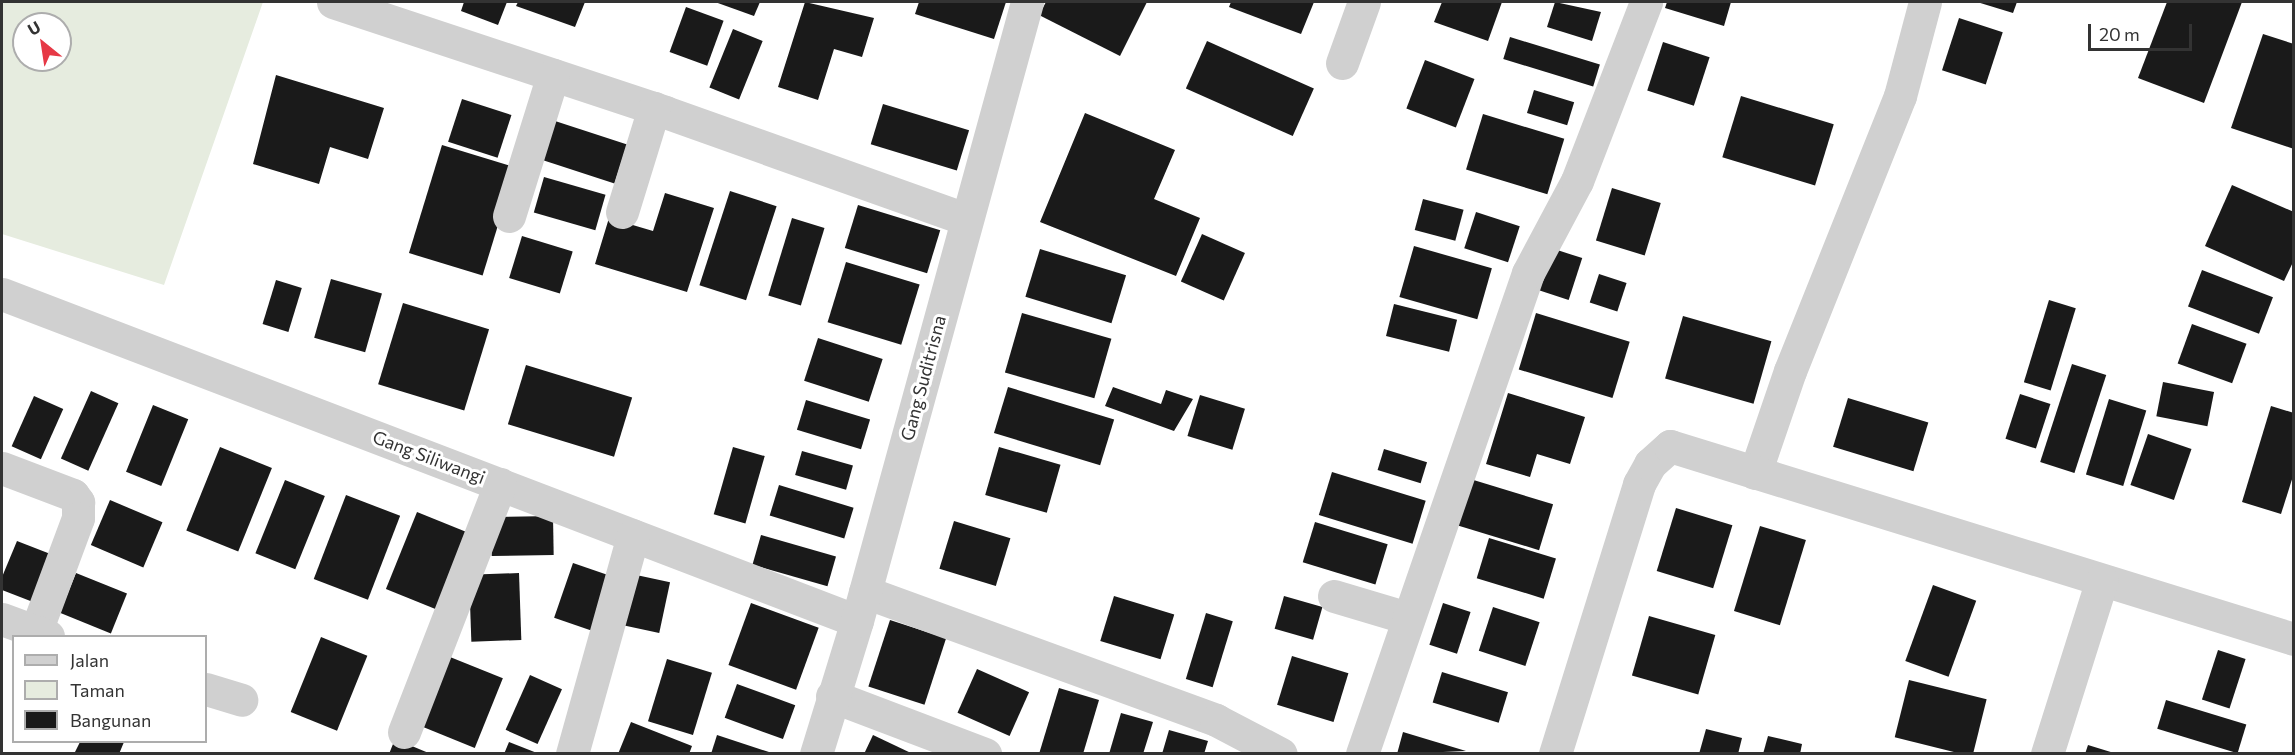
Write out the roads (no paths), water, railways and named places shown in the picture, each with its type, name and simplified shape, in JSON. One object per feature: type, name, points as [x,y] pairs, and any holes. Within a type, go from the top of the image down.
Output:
[{"type":"street","points":[[333,2],[654,108],[966,219]]},
{"type":"street","name":"Gang Suditrisna","points":[[816,753],[861,606],[1027,2]]},
{"type":"street","points":[[1342,63],[1364,2]]},
{"type":"street","points":[[1362,753],[1528,273],[1576,181],[1646,2]]},
{"type":"street","points":[[1755,473],[1790,371],[1900,96],[1925,2]]},
{"type":"street","points":[[509,216],[553,75]]},
{"type":"street","points":[[622,212],[654,108]]},
{"type":"street","name":"Gang Siliwangi","points":[[2,294],[633,535],[1216,720],[1281,753]]},
{"type":"street","points":[[1555,753],[1639,484],[1650,464],[1675,446],[1755,473],[2294,639]]},
{"type":"street","points":[[2,468],[73,495],[78,502],[78,518],[42,634],[2,619]]},
{"type":"street","points":[[404,732],[500,484]]},
{"type":"street","points":[[572,753],[633,535]]},
{"type":"street","points":[[2047,753],[2102,580]]},
{"type":"street","points":[[1334,596],[1408,618]]},
{"type":"street","points":[[207,689],[241,700]]},
{"type":"street","points":[[832,696],[985,753]]}]
